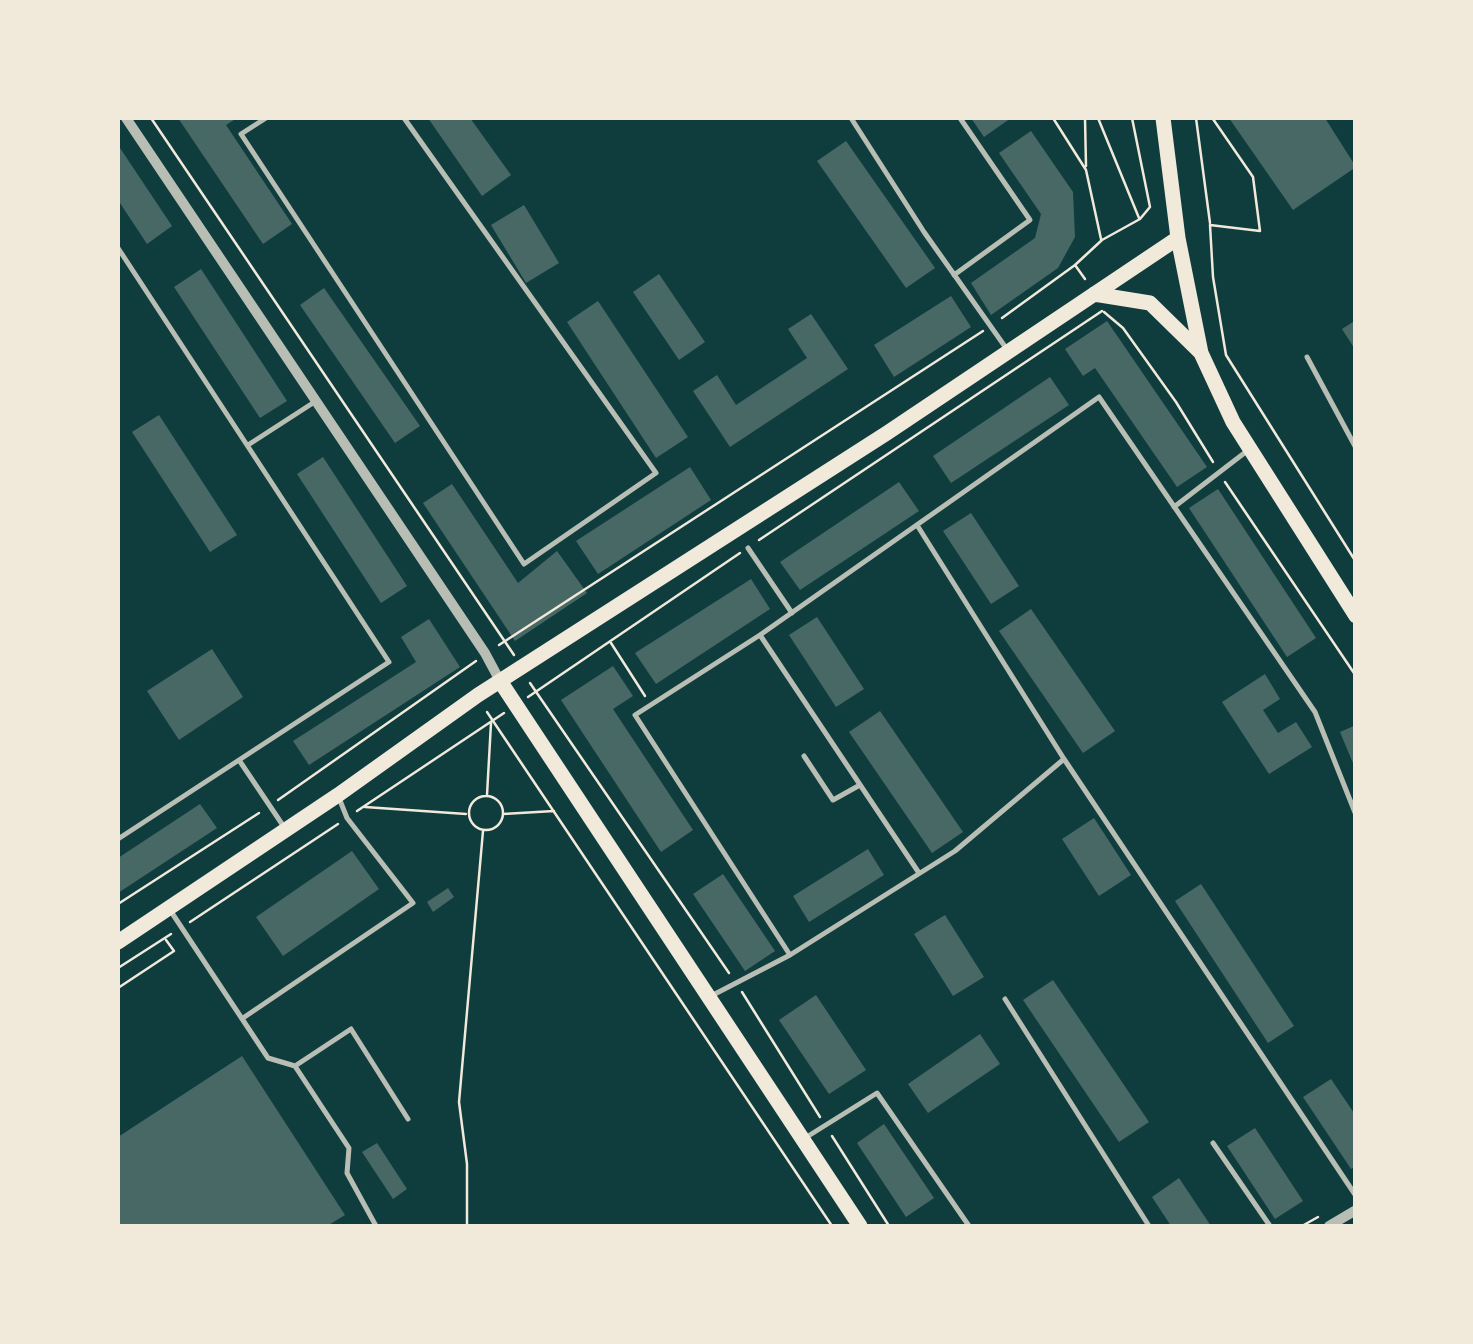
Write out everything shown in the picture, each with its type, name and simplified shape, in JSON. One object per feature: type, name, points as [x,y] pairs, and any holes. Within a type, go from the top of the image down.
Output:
[{"type":"main road","points":[[1163,118],[1178,238],[1201,353],[1232,422],[1354,610]]},
{"type":"main road","points":[[118,942],[338,796],[500,680],[871,443],[1178,238]]},
{"type":"main road","points":[[1094,294],[1150,303],[1201,353]]},
{"type":"main road","points":[[500,680],[860,1226]]},
{"type":"street","points":[[126,118],[486,653],[500,680]]},
{"type":"street","points":[[1329,1226],[1356,1210]]},
{"type":"lane","points":[[266,118],[241,134],[524,564],[656,473],[404,118]]},
{"type":"lane","points":[[851,118],[1008,351]]},
{"type":"lane","points":[[954,275],[1030,220],[960,118]]},
{"type":"lane","points":[[118,248],[389,662],[118,839]]},
{"type":"lane","points":[[1307,357],[1356,448]]},
{"type":"lane","points":[[790,955],[635,715],[760,636],[1099,397],[1315,712],[1356,815]]},
{"type":"lane","points":[[248,445],[316,401]]},
{"type":"lane","points":[[1174,507],[1250,450]]},
{"type":"lane","points":[[917,525],[1064,759],[1356,1196]]},
{"type":"lane","points":[[748,548],[792,613]]},
{"type":"lane","points":[[760,636],[919,874]]},
{"type":"lane","points":[[804,756],[834,800],[860,785]]},
{"type":"lane","points":[[709,997],[790,955],[955,851],[1064,759]]},
{"type":"lane","points":[[239,760],[286,830]]},
{"type":"lane","points":[[242,1019],[413,903],[346,818],[338,796]]},
{"type":"lane","points":[[169,908],[268,1058],[295,1066],[349,1148],[347,1173],[376,1226]]},
{"type":"lane","points":[[1005,999],[1148,1226]]},
{"type":"lane","points":[[295,1066],[351,1029],[408,1119]]},
{"type":"lane","points":[[802,1140],[877,1093],[970,1226]]},
{"type":"lane","points":[[1213,1143],[1270,1226]]},
{"type":"path","points":[[150,118],[504,642],[990,326],[1075,265],[1102,240],[1140,220],[1150,207],[1132,118]]},
{"type":"path","points":[[1053,118],[1086,170]]},
{"type":"path","points":[[1085,118],[1086,170],[1102,240]]},
{"type":"path","points":[[1098,118],[1140,220]]},
{"type":"path","points":[[1196,118],[1213,277],[1226,355],[1356,562]]},
{"type":"path","points":[[1210,224],[1260,232],[1253,177],[1215,118]]},
{"type":"path","points":[[890,1226],[736,983],[534,693],[1102,311],[1123,328],[1176,402],[1355,674]]},
{"type":"path","points":[[610,642],[651,705]]},
{"type":"path","points":[[118,904],[272,805],[465,671]]},
{"type":"path","points":[[487,795],[492,722]]},
{"type":"path","points":[[118,968],[492,722]]},
{"type":"path","points":[[492,722],[556,811],[832,1226]]},
{"type":"path","points":[[487,795],[499,801],[504,814],[497,827],[483,831],[472,825],[468,814],[473,800],[487,795]]},
{"type":"path","points":[[362,807],[468,814]]},
{"type":"path","points":[[504,814],[556,811]]},
{"type":"path","points":[[467,1226],[467,1164],[459,1102],[483,831]]},
{"type":"path","points":[[118,988],[174,951],[165,939]]},
{"type":"building","points":[[178,118],[237,118],[226,125],[292,224],[263,244]]},
{"type":"building","points":[[428,118],[470,118],[511,175],[482,196]]},
{"type":"building","points":[[971,118],[1011,118],[984,137]]},
{"type":"building","points":[[1229,118],[1325,118],[1356,167],[1293,210]]},
{"type":"building","points":[[1031,131],[1073,192],[1075,237],[1058,268],[991,315],[971,283],[1035,238],[1041,214],[999,153]]},
{"type":"building","points":[[846,141],[935,268],[906,288],[817,161]]},
{"type":"building","points":[[120,148],[172,226],[147,244],[118,200]]},
{"type":"building","points":[[524,205],[559,263],[526,283],[491,225]]},
{"type":"building","points":[[201,269],[287,401],[260,418],[174,287]]},
{"type":"building","points":[[659,274],[705,342],[679,360],[633,292]]},
{"type":"building","points":[[324,288],[420,426],[395,443],[300,305]]},
{"type":"building","points":[[951,296],[971,327],[894,377],[874,345]]},
{"type":"building","points":[[598,301],[688,437],[656,458],[567,322]]},
{"type":"building","points":[[811,314],[848,369],[730,447],[693,391],[717,375],[736,405],[807,358],[788,329]]},
{"type":"building","points":[[1356,320],[1356,351],[1342,329]]},
{"type":"building","points":[[1107,321],[1207,467],[1177,487],[1095,368],[1083,376],[1065,349]]},
{"type":"building","points":[[1050,377],[1069,405],[951,483],[933,456]]},
{"type":"building","points":[[159,415],[237,535],[210,552],[132,432]]},
{"type":"building","points":[[323,457],[407,586],[381,603],[297,474]]},
{"type":"building","points":[[690,467],[711,500],[598,574],[576,541]]},
{"type":"building","points":[[899,482],[919,511],[800,590],[780,562]]},
{"type":"building","points":[[452,484],[518,583],[557,551],[587,593],[515,641],[423,503]]},
{"type":"building","points":[[1218,489],[1316,638],[1287,657],[1189,508]]},
{"type":"building","points":[[971,513],[1019,586],[991,604],[943,531]]},
{"type":"building","points":[[751,579],[770,609],[656,684],[635,653]]},
{"type":"building","points":[[1031,609],[1115,731],[1083,753],[999,631]]},
{"type":"building","points":[[817,617],[864,689],[836,707],[789,635]]},
{"type":"building","points":[[429,619],[460,667],[309,765],[293,741],[416,662],[401,637]]},
{"type":"building","points":[[212,649],[243,697],[179,740],[147,691]]},
{"type":"building","points":[[613,666],[633,696],[613,709],[693,830],[661,852],[561,700]]},
{"type":"building","points":[[1265,674],[1280,699],[1263,710],[1278,733],[1296,722],[1312,747],[1269,774],[1222,702]]},
{"type":"building","points":[[880,711],[963,832],[932,853],[849,732]]},
{"type":"building","points":[[1356,725],[1356,768],[1355,768],[1340,732]]},
{"type":"building","points":[[200,804],[217,828],[118,893],[118,858]]},
{"type":"building","points":[[1094,818],[1131,875],[1099,896],[1062,839]]},
{"type":"building","points":[[868,849],[884,875],[809,922],[793,896]]},
{"type":"building","points":[[352,851],[379,889],[283,956],[256,917]]},
{"type":"building","points":[[723,874],[775,951],[745,971],[693,894]]},
{"type":"building","points":[[1201,884],[1294,1026],[1268,1043],[1175,901]]},
{"type":"building","points":[[448,888],[454,897],[433,912],[427,902]]},
{"type":"building","points":[[945,915],[984,977],[953,996],[914,934]]},
{"type":"building","points":[[1053,980],[1149,1122],[1119,1142],[1023,1000]]},
{"type":"building","points":[[816,995],[866,1070],[829,1094],[779,1020]]},
{"type":"building","points":[[980,1034],[1000,1064],[928,1113],[908,1084]]},
{"type":"building","points":[[242,1056],[345,1215],[327,1226],[118,1226],[118,1137]]},
{"type":"building","points":[[1331,1079],[1356,1116],[1356,1166],[1351,1169],[1303,1097]]},
{"type":"building","points":[[884,1124],[934,1198],[906,1217],[857,1143]]},
{"type":"building","points":[[1255,1128],[1303,1201],[1275,1219],[1227,1146]]},
{"type":"building","points":[[377,1143],[407,1189],[393,1199],[362,1152]]},
{"type":"building","points":[[1179,1178],[1211,1226],[1171,1226],[1152,1197]]}]
